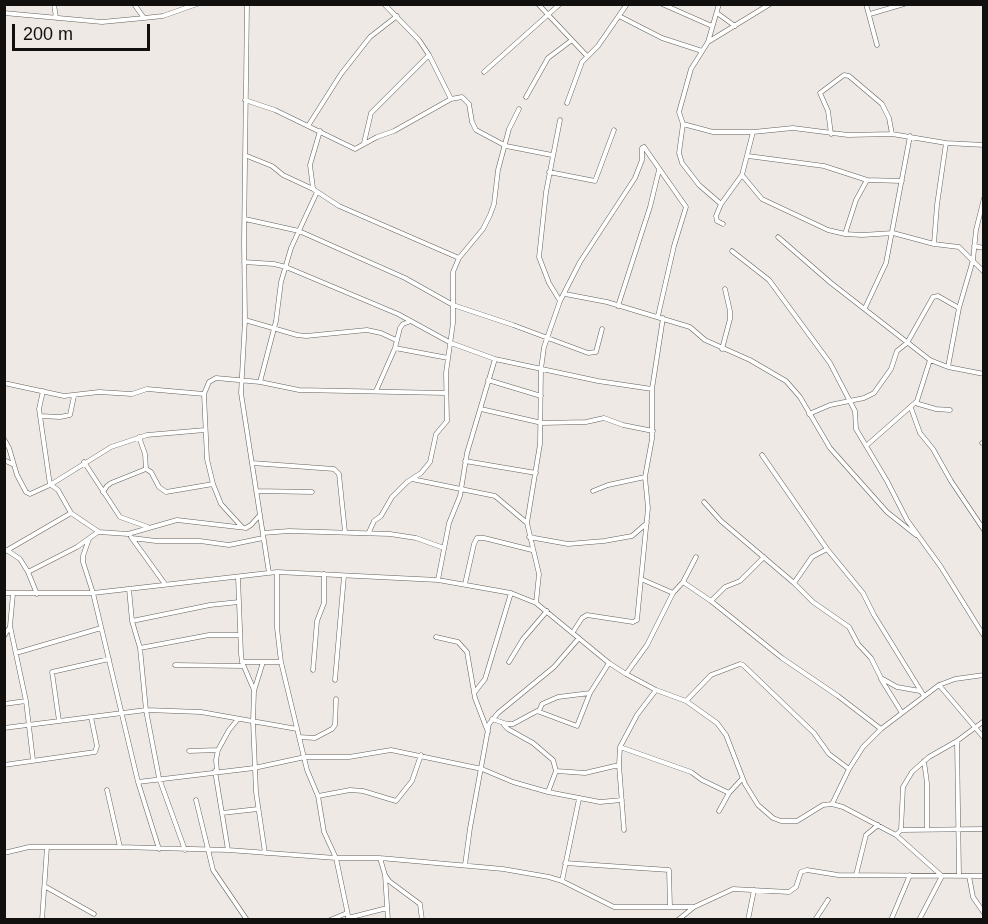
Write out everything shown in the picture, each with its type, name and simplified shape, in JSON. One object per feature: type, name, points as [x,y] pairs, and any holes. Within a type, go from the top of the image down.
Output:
[{"type":"street","points":[[54,4],[56,18]]},
{"type":"street","points":[[134,4],[144,18]]},
{"type":"street","points":[[4,13],[102,22],[163,16],[197,4]]},
{"type":"street","points":[[384,4],[419,40],[451,99]]},
{"type":"street","points":[[538,4],[587,56]]},
{"type":"street","points":[[484,72],[560,4]]},
{"type":"street","points":[[567,103],[578,68],[598,46],[627,4]]},
{"type":"street","points":[[662,4],[712,26]]},
{"type":"street","points":[[719,4],[708,42],[691,69],[680,107],[679,112],[683,124],[679,153],[682,163],[699,185],[721,204]]},
{"type":"street","points":[[708,42],[770,4]]},
{"type":"street","points":[[866,4],[877,45]]},
{"type":"street","points":[[869,14],[904,4]]},
{"type":"street","points":[[248,5],[245,100],[245,320],[241,393],[269,573]]},
{"type":"street","points":[[717,13],[735,26]]},
{"type":"street","points":[[308,126],[341,74],[370,37],[397,16]]},
{"type":"street","points":[[619,16],[662,38],[702,51]]},
{"type":"street","points":[[526,97],[548,58],[572,40]]},
{"type":"street","points":[[364,145],[371,113],[429,55]]},
{"type":"street","points":[[831,134],[828,111],[820,93],[843,75],[849,76],[882,104],[889,118],[892,134]]},
{"type":"street","points":[[245,100],[275,110],[352,148],[360,148],[451,99],[462,97],[466,99],[470,108],[476,130],[506,146],[552,155]]},
{"type":"street","points":[[369,532],[374,521],[381,516],[392,497],[421,473],[430,462],[436,434],[447,421],[445,393],[451,343],[453,272],[459,258],[483,229],[490,215],[496,194],[498,170],[510,125],[519,109]]},
{"type":"street","points":[[560,120],[549,172],[539,257],[549,283],[560,301]]},
{"type":"street","points":[[683,124],[709,132],[753,132],[793,128],[831,134],[892,134],[946,143],[984,145]]},
{"type":"street","points":[[549,172],[595,181],[614,130]]},
{"type":"street","points":[[260,382],[274,328],[279,290],[292,244],[315,190],[310,165],[320,131]]},
{"type":"street","points":[[723,224],[716,219],[721,204],[742,175],[753,132]]},
{"type":"street","points":[[865,308],[886,263],[910,136]]},
{"type":"street","points":[[934,243],[946,143]]},
{"type":"street","points":[[536,603],[539,574],[527,523],[537,472],[542,423],[541,369],[547,338],[560,301],[580,262],[635,178],[642,160],[642,147],[686,204],[686,209],[674,246],[660,317],[652,389],[652,431],[645,477],[648,500],[647,523],[637,620],[633,622],[587,615],[582,618],[573,632]]},
{"type":"street","points":[[246,156],[272,166],[286,177],[315,190],[339,206],[459,258]]},
{"type":"street","points":[[748,156],[824,166],[867,180],[902,181]]},
{"type":"street","points":[[618,306],[660,170]]},
{"type":"street","points":[[742,175],[762,199],[828,230],[845,234],[893,233],[959,247],[984,272]]},
{"type":"street","points":[[845,234],[856,200],[867,180]]},
{"type":"street","points":[[948,367],[959,308],[973,260],[984,198]]},
{"type":"street","points":[[245,219],[299,231],[405,278],[453,306],[592,353],[597,350],[602,329]]},
{"type":"street","points":[[778,237],[831,283],[930,360],[948,367],[984,374]]},
{"type":"street","points":[[974,246],[984,248]]},
{"type":"street","points":[[732,251],[769,280],[830,363],[855,411],[856,429],[907,520],[941,567],[984,636]]},
{"type":"street","points":[[244,262],[286,267],[412,321],[451,343],[495,359],[598,381],[652,389]]},
{"type":"street","points":[[722,349],[730,319],[725,289]]},
{"type":"street","points":[[565,294],[660,317],[694,329],[701,337],[722,349],[750,360],[786,381],[800,397],[830,448],[892,517],[919,537]]},
{"type":"street","points":[[810,414],[830,405],[849,399],[864,398],[873,393],[891,369],[897,351],[907,343],[933,297],[938,296],[959,308]]},
{"type":"street","points":[[245,320],[291,334],[306,336],[366,330],[381,333],[396,340]]},
{"type":"street","points":[[376,391],[395,348],[402,325],[412,321]]},
{"type":"street","points":[[395,348],[448,358]]},
{"type":"street","points":[[438,580],[449,523],[459,502],[465,461],[495,359]]},
{"type":"street","points":[[866,446],[915,403],[920,395],[930,360]]},
{"type":"street","points":[[242,527],[217,498],[207,459],[204,394],[209,382],[216,378],[241,379],[299,390],[445,393]]},
{"type":"street","points":[[488,380],[541,396]]},
{"type":"street","points":[[4,383],[42,392],[74,396],[99,392],[132,394],[147,389],[204,394]]},
{"type":"street","points":[[42,392],[39,409],[50,485],[58,490],[71,513],[99,532],[156,541],[229,545],[263,538]]},
{"type":"street","points":[[40,416],[68,416],[72,413],[74,396]]},
{"type":"street","points":[[915,403],[950,410]]},
{"type":"street","points":[[911,408],[920,433],[933,449],[951,481],[984,530]]},
{"type":"street","points":[[481,409],[542,423],[589,422],[604,418],[652,431]]},
{"type":"street","points":[[4,439],[26,492],[34,493],[111,447],[139,437],[204,430]]},
{"type":"street","points":[[139,437],[145,454],[146,469],[154,475],[162,491],[213,484]]},
{"type":"street","points":[[762,455],[827,549],[863,593],[924,696]]},
{"type":"street","points":[[4,460],[13,465]]},
{"type":"street","points":[[465,461],[537,472]]},
{"type":"street","points":[[84,462],[120,517],[150,527]]},
{"type":"street","points":[[252,463],[334,469],[339,474],[345,532]]},
{"type":"street","points":[[103,492],[111,483],[146,469]]},
{"type":"street","points":[[593,491],[608,485],[645,477]]},
{"type":"street","points":[[411,479],[498,498],[527,523]]},
{"type":"street","points":[[256,491],[312,492]]},
{"type":"street","points":[[704,502],[721,521],[813,602],[849,627],[858,644],[871,658],[902,713]]},
{"type":"street","points":[[37,594],[20,559],[6,551],[71,513]]},
{"type":"street","points":[[130,536],[150,527],[177,520],[249,527],[259,516]]},
{"type":"street","points":[[529,537],[568,544],[604,541],[632,536],[647,523]]},
{"type":"street","points":[[28,572],[99,532]]},
{"type":"street","points":[[263,533],[369,532],[416,538],[444,548]]},
{"type":"street","points":[[130,536],[166,585]]},
{"type":"street","points":[[465,584],[477,538],[532,550]]},
{"type":"street","points":[[89,539],[82,562],[93,593],[138,782],[159,849]]},
{"type":"street","points":[[794,583],[812,557],[827,549]]},
{"type":"street","points":[[626,674],[647,645],[674,592],[683,582],[696,557]]},
{"type":"street","points":[[711,602],[725,587],[740,581],[764,557]]},
{"type":"street","points":[[277,572],[277,628],[281,662],[307,770],[318,796],[324,832],[336,858],[348,917]]},
{"type":"street","points":[[4,593],[93,593],[277,572],[438,580],[511,593],[536,603],[609,663],[626,674],[656,690],[686,701],[717,723],[726,735],[742,778],[758,805],[773,818],[781,821],[797,821],[815,809],[832,804],[853,811],[896,835],[942,876]]},
{"type":"street","points":[[313,670],[317,621],[324,603],[324,574]]},
{"type":"street","points":[[335,680],[344,576]]},
{"type":"street","points":[[238,577],[243,664],[254,691]]},
{"type":"street","points":[[641,579],[674,592]]},
{"type":"street","points":[[683,582],[782,658],[881,729]]},
{"type":"street","points":[[129,589],[132,621],[140,648],[146,710],[159,778],[185,850]]},
{"type":"street","points":[[474,693],[485,679],[511,593]]},
{"type":"street","points":[[4,636],[13,594]]},
{"type":"street","points":[[132,621],[210,605],[239,602]]},
{"type":"street","points":[[509,662],[523,639],[547,611]]},
{"type":"street","points":[[8,623],[26,701],[33,760]]},
{"type":"street","points":[[16,653],[101,628]]},
{"type":"street","points":[[140,648],[209,635],[240,634]]},
{"type":"street","points":[[436,637],[452,639],[463,646],[468,658],[478,709],[488,733]]},
{"type":"street","points":[[465,865],[492,719],[554,667],[579,638]]},
{"type":"street","points":[[59,721],[52,672],[109,658]]},
{"type":"street","points":[[263,662],[254,691],[253,721],[254,768],[265,853]]},
{"type":"street","points":[[175,665],[281,662]]},
{"type":"street","points":[[503,724],[513,724],[539,711],[577,726],[590,693],[609,663]]},
{"type":"street","points":[[686,701],[711,675],[740,664],[744,665],[814,733],[829,754],[849,769]]},
{"type":"street","points":[[832,804],[863,747],[881,729],[939,686],[955,680],[984,675]]},
{"type":"street","points":[[881,678],[897,687],[921,691]]},
{"type":"street","points":[[939,686],[984,738]]},
{"type":"street","points":[[624,830],[619,765],[620,747],[637,715],[656,690]]},
{"type":"street","points":[[539,711],[542,704],[558,697],[590,693]]},
{"type":"street","points":[[299,737],[315,738],[332,729],[335,725],[336,699]]},
{"type":"street","points":[[4,704],[26,701]]},
{"type":"street","points":[[4,728],[146,710],[201,712],[297,729]]},
{"type":"street","points":[[4,765],[95,752],[97,746],[91,717]]},
{"type":"street","points":[[228,850],[216,760],[218,750],[238,718]]},
{"type":"street","points":[[492,719],[548,754],[555,764],[556,771],[548,792]]},
{"type":"street","points":[[896,835],[901,830],[903,787],[912,772],[924,761],[984,721]]},
{"type":"street","points":[[957,741],[959,876]]},
{"type":"street","points":[[620,747],[691,772],[729,793]]},
{"type":"street","points":[[189,751],[218,750]]},
{"type":"street","points":[[138,782],[254,768],[305,757],[349,757],[391,750],[482,769],[513,782],[579,799],[600,802],[622,800]]},
{"type":"street","points":[[318,796],[350,790],[363,791],[396,801],[412,781],[421,755]]},
{"type":"street","points":[[924,761],[927,783],[927,829]]},
{"type":"street","points":[[556,771],[585,773],[619,765]]},
{"type":"street","points":[[719,811],[729,793],[742,778]]},
{"type":"street","points":[[106,790],[120,847]]},
{"type":"street","points":[[562,881],[579,799]]},
{"type":"street","points":[[196,800],[213,870],[247,920]]},
{"type":"street","points":[[222,813],[258,808]]},
{"type":"street","points":[[856,875],[866,835],[878,825]]},
{"type":"street","points":[[901,830],[984,829]]},
{"type":"street","points":[[4,853],[29,846],[120,847],[228,850],[336,858],[380,858],[512,870],[562,881],[609,906],[694,907]]},
{"type":"street","points":[[42,920],[47,847]]},
{"type":"street","points":[[380,858],[385,875],[388,920]]},
{"type":"street","points":[[565,863],[669,870],[669,907]]},
{"type":"street","points":[[678,920],[694,907],[733,889],[789,892],[796,887],[801,872],[807,870],[838,875],[984,876]]},
{"type":"street","points":[[891,920],[910,874]]},
{"type":"street","points":[[385,875],[400,890],[420,904],[422,920]]},
{"type":"street","points":[[918,920],[942,876]]},
{"type":"street","points":[[969,876],[973,897],[984,913]]},
{"type":"street","points":[[46,887],[94,914]]},
{"type":"street","points":[[748,920],[754,890]]},
{"type":"street","points":[[815,920],[828,900]]},
{"type":"street","points":[[330,920],[387,908]]}]
